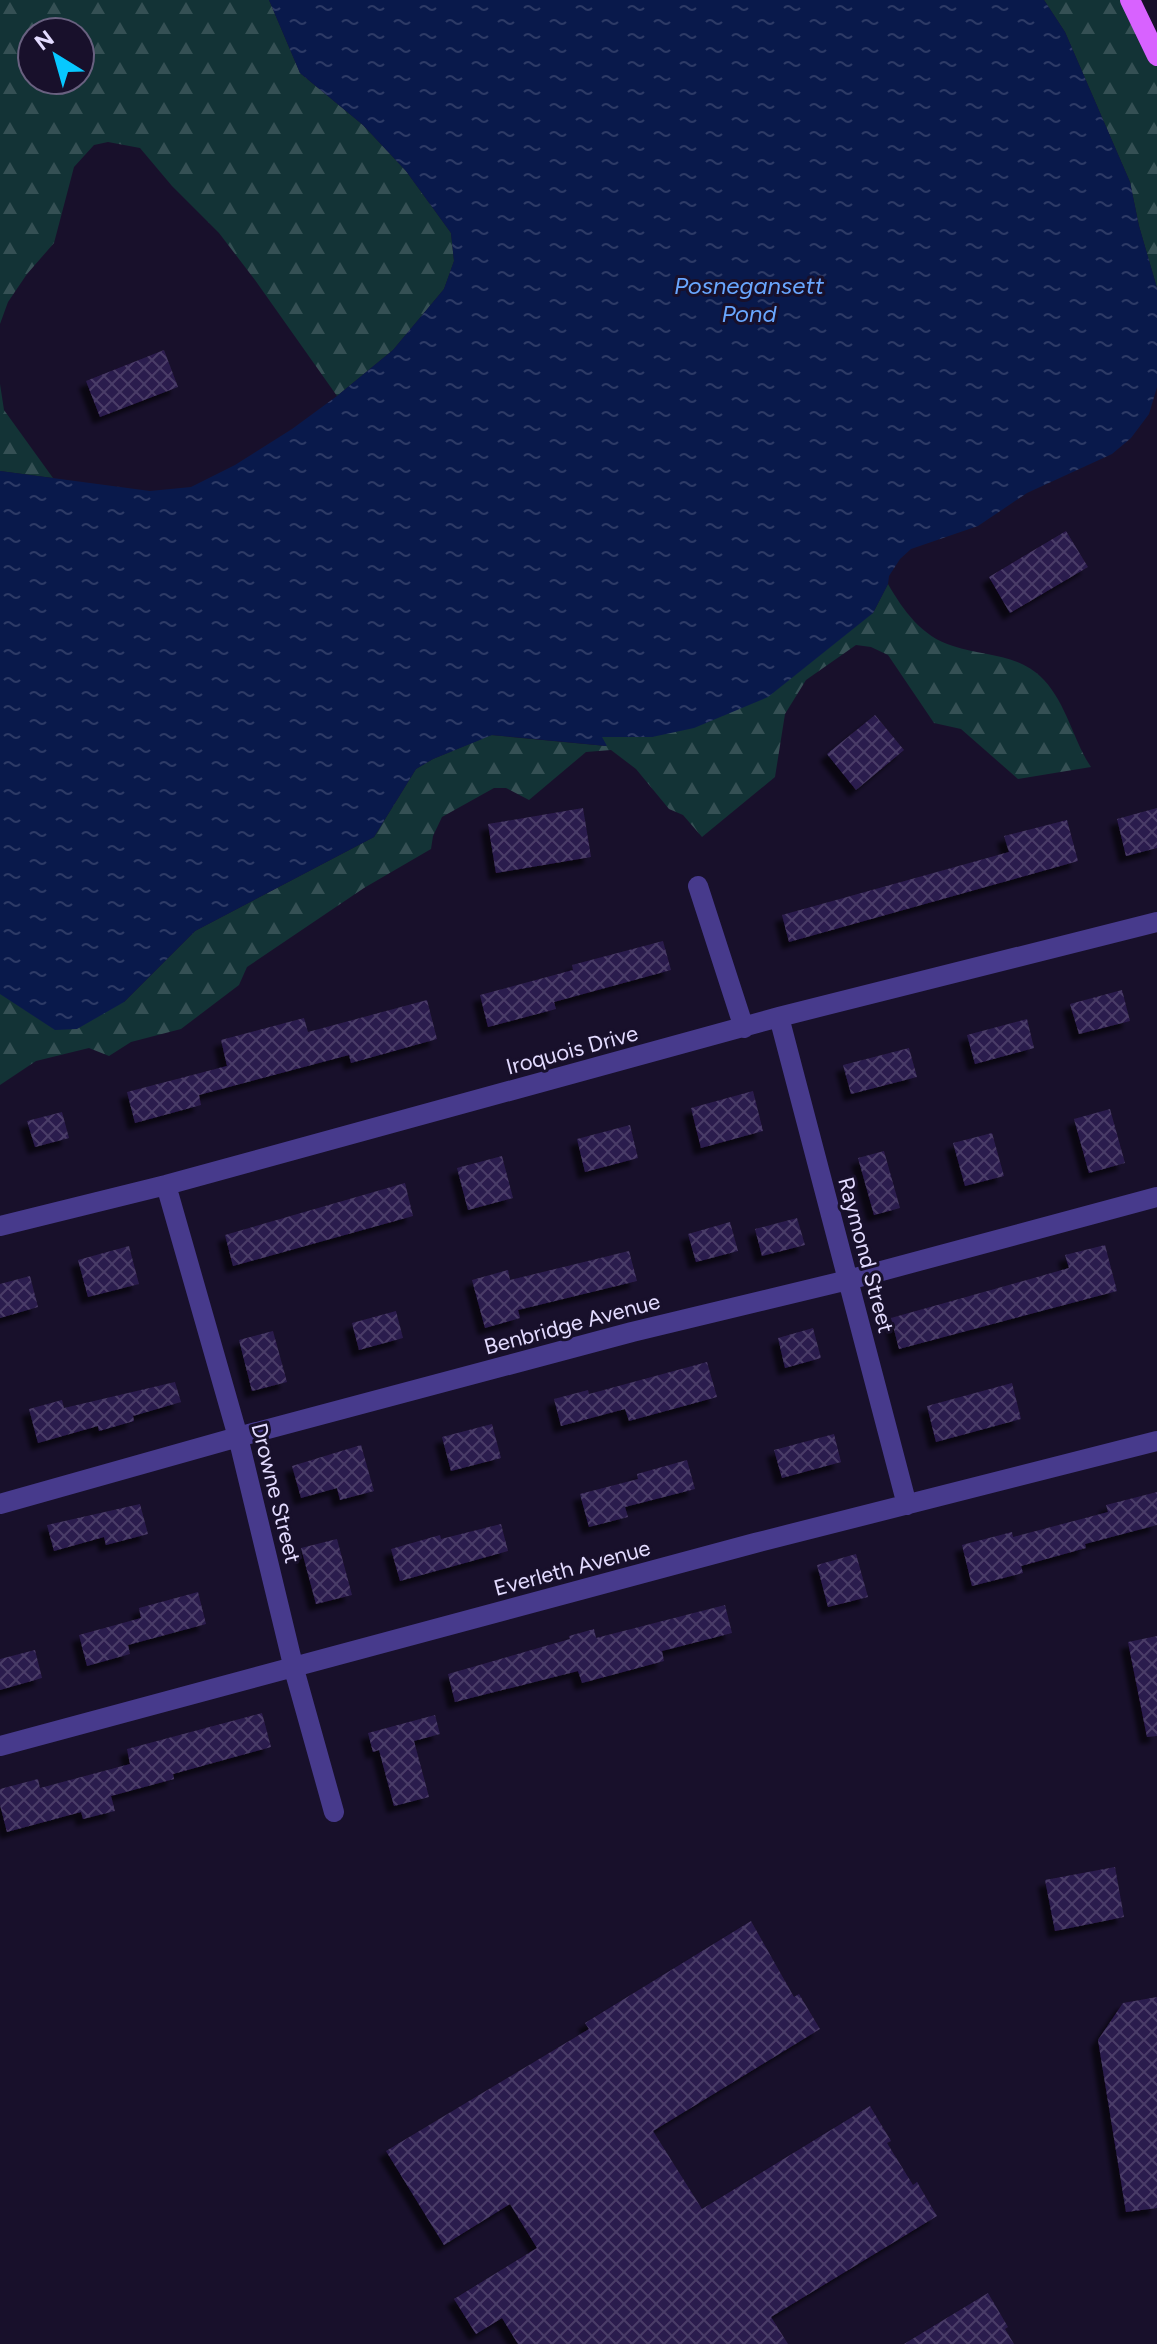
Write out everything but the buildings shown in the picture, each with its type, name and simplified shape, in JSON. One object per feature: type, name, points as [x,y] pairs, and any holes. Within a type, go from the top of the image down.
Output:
[{"type":"main road","points":[[1130,0],[1157,56]]},
{"type":"street","points":[[698,886],[744,1028]]},
{"type":"street","name":"Iroquois Drive","points":[[0,1226],[166,1185],[779,1017],[1157,922]]},
{"type":"street","name":"Raymond Street","points":[[779,1017],[907,1505]]},
{"type":"street","name":"Drowne Street","points":[[166,1185],[238,1437],[294,1669],[334,1812]]},
{"type":"street","name":"Benbridge Avenue","points":[[0,1504],[632,1332],[848,1280],[1157,1197]]},
{"type":"street","name":"Everleth Avenue","points":[[0,1746],[755,1543],[1157,1441]]},
{"type":"green space","points":[[0,0],[269,0],[300,73],[363,125],[406,171],[451,233],[454,261],[444,289],[393,350],[337,396],[219,233],[172,186],[140,148],[108,142],[94,145],[74,167],[54,243],[8,302],[0,324]]},
{"type":"green space","points":[[1044,0],[1132,0],[1157,51],[1157,288],[1130,182],[1065,32]]},
{"type":"green space","points":[[0,384],[4,410],[53,478],[0,471]]},
{"type":"green space","points":[[888,584],[907,613],[932,636],[965,650],[1013,660],[1044,680],[1059,700],[1091,767],[1018,779],[961,729],[934,723],[888,655],[871,647],[856,645],[806,680],[785,714],[775,777],[702,837],[683,815],[669,809],[636,769],[611,750],[586,752],[529,800],[506,788],[494,788],[442,817],[431,849],[364,888],[247,967],[239,985],[181,1029],[131,1042],[109,1056],[89,1048],[36,1061],[0,1085],[0,994],[124,1002],[195,931],[374,837],[416,769],[433,759],[491,735],[606,746],[601,737],[652,737],[873,613]]},
{"type":"water","name":"Posnegansett Pond","points":[[269,0],[1044,0],[1065,32],[1130,182],[1157,288],[1157,387],[1149,414],[1131,438],[1112,454],[1027,493],[978,526],[911,549],[889,576],[873,613],[768,697],[694,728],[652,737],[602,737],[607,746],[492,735],[433,759],[416,769],[374,837],[195,931],[124,1002],[77,1029],[55,1030],[0,994],[0,471],[150,491],[191,487],[235,465],[292,429],[393,350],[444,289],[454,261],[451,233],[406,171],[363,125],[300,73]]}]
